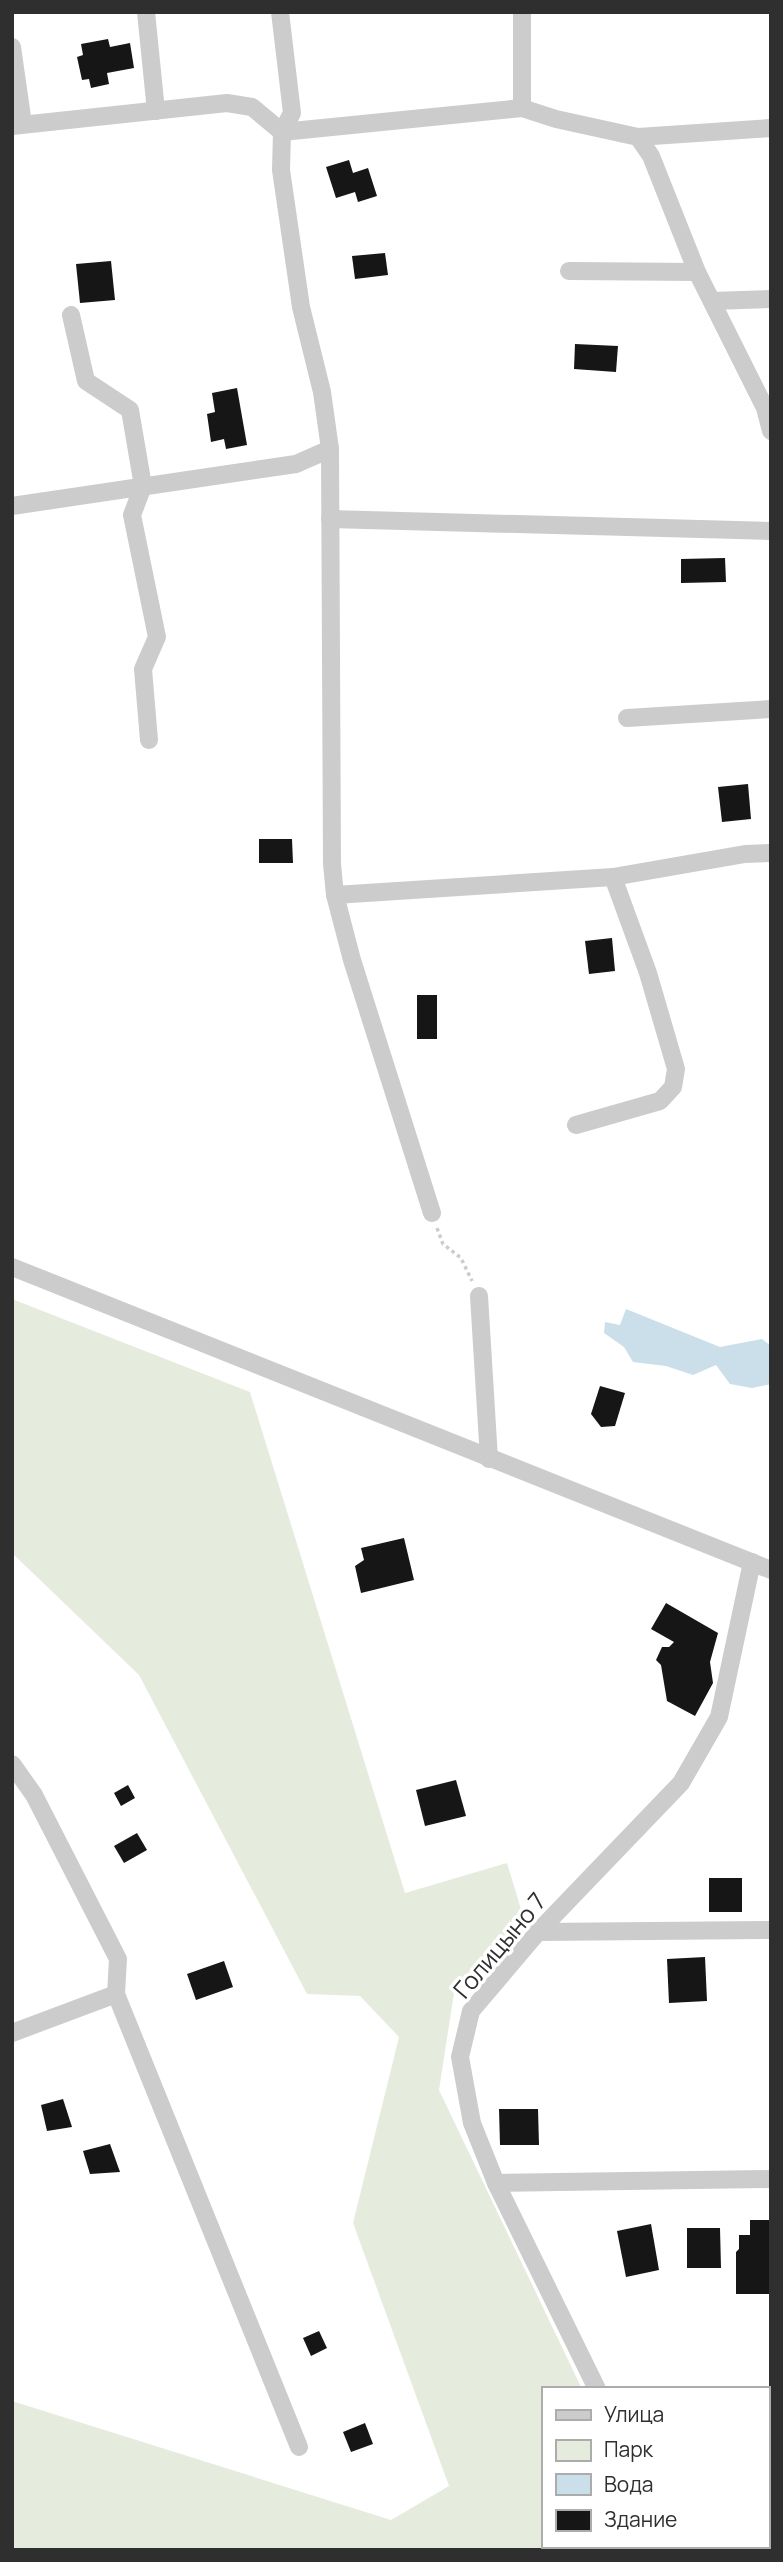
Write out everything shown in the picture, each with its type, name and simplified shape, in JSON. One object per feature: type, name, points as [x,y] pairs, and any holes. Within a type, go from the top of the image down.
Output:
[{"type":"street","points":[[146,12],[156,111]]},
{"type":"street","points":[[280,12],[292,113],[282,132],[281,170],[301,307],[322,392],[330,449],[332,864],[335,895],[352,960],[432,1213]]},
{"type":"street","points":[[522,12],[522,108]]},
{"type":"street","points":[[12,47],[17,125],[227,103],[251,107],[282,132],[522,108],[556,119],[638,137],[771,128]]},
{"type":"street","points":[[638,137],[650,156],[697,272],[765,408],[771,431]]},
{"type":"street","points":[[569,271],[697,272]]},
{"type":"street","points":[[712,301],[771,299]]},
{"type":"street","points":[[71,315],[86,381],[130,410],[143,486],[132,515],[157,637],[144,669],[149,740]]},
{"type":"street","points":[[12,506],[296,464],[330,449]]},
{"type":"street","points":[[330,519],[771,531]]},
{"type":"street","points":[[627,718],[771,709]]},
{"type":"street","points":[[335,895],[613,877],[746,854],[771,853]]},
{"type":"street","points":[[576,1125],[660,1101],[673,1087],[676,1069],[667,1028],[613,877]]},
{"type":"street","points":[[12,1267],[771,1570]]},
{"type":"street","points":[[478,1296],[489,1459]]},
{"type":"street","name":"Голицыно 7","points":[[596,2387],[496,2182],[472,2123],[460,2057],[471,2011],[538,1932],[681,1783],[719,1717],[752,1562]]},
{"type":"street","points":[[12,1764],[34,1795],[118,1958],[116,1994],[299,2447]]},
{"type":"street","points":[[538,1932],[771,1930]]},
{"type":"street","points":[[12,2033],[116,1994]]},
{"type":"street","points":[[496,2182],[771,2179]]},
{"type":"path","points":[[432,1213],[443,1244],[461,1258],[478,1296]]},
{"type":"green space","points":[[12,1299],[250,1392],[405,1893],[507,1863],[527,1929],[454,1993],[439,2090],[581,2387],[542,2387],[542,2548],[561,2548],[560,2550],[12,2550],[12,2401],[391,2520],[449,2486],[353,2223],[399,2037],[360,1996],[307,1994],[139,1675],[12,1553]]},
{"type":"water","points":[[626,1309],[720,1347],[762,1339],[771,1346],[771,1384],[752,1388],[730,1384],[716,1365],[693,1375],[666,1366],[633,1362],[624,1347],[604,1333],[605,1322],[620,1325]]},
{"type":"building","points":[[108,39],[110,47],[130,43],[134,68],[107,73],[109,84],[91,88],[89,79],[82,80],[77,57],[83,55],[81,44]]},
{"type":"building","points":[[349,160],[353,173],[368,168],[377,196],[358,202],[355,192],[336,198],[326,167]]},
{"type":"building","points":[[385,253],[388,275],[355,279],[352,256]]},
{"type":"building","points":[[111,261],[115,300],[80,303],[76,264]]},
{"type":"building","points":[[575,344],[618,346],[616,372],[574,369]]},
{"type":"building","points":[[237,388],[247,445],[226,449],[224,439],[211,442],[207,414],[215,412],[212,393]]},
{"type":"building","points":[[725,558],[726,582],[681,583],[681,559]]},
{"type":"building","points":[[748,784],[751,819],[722,822],[718,787]]},
{"type":"building","points":[[259,839],[292,839],[293,863],[259,863]]},
{"type":"building","points":[[612,938],[615,971],[589,974],[585,941]]},
{"type":"building","points":[[417,995],[437,995],[437,1039],[417,1039]]},
{"type":"building","points":[[600,1386],[625,1393],[615,1426],[601,1427],[591,1414]]},
{"type":"building","points":[[404,1538],[414,1580],[361,1593],[355,1566],[364,1560],[361,1548]]},
{"type":"building","points":[[666,1603],[718,1633],[710,1662],[713,1683],[695,1716],[667,1701],[661,1665],[656,1660],[662,1647],[669,1647],[674,1642],[651,1629]]},
{"type":"building","points":[[456,1780],[466,1816],[425,1826],[416,1790]]},
{"type":"building","points":[[128,1785],[135,1798],[121,1806],[114,1793]]},
{"type":"building","points":[[137,1833],[147,1850],[124,1863],[114,1846]]},
{"type":"building","points":[[709,1878],[742,1878],[742,1912],[709,1912]]},
{"type":"building","points":[[705,1957],[707,2001],[669,2003],[667,1959]]},
{"type":"building","points":[[224,1961],[233,1987],[196,2000],[187,1974]]},
{"type":"building","points":[[63,2099],[72,2127],[47,2131],[41,2105]]},
{"type":"building","points":[[499,2109],[538,2109],[539,2145],[500,2145]]},
{"type":"building","points":[[110,2144],[120,2172],[90,2174],[83,2151]]},
{"type":"building","points":[[750,2220],[771,2220],[771,2294],[736,2294],[736,2252],[739,2249],[739,2235],[750,2235]]},
{"type":"building","points":[[651,2224],[659,2270],[626,2277],[617,2231]]},
{"type":"building","points":[[687,2228],[720,2228],[721,2268],[687,2268]]},
{"type":"building","points":[[319,2331],[327,2348],[311,2356],[303,2338]]},
{"type":"building","points":[[365,2423],[373,2444],[351,2452],[343,2432]]},
{"type":"building","points":[[616,2548],[651,2548],[651,2550]]}]
